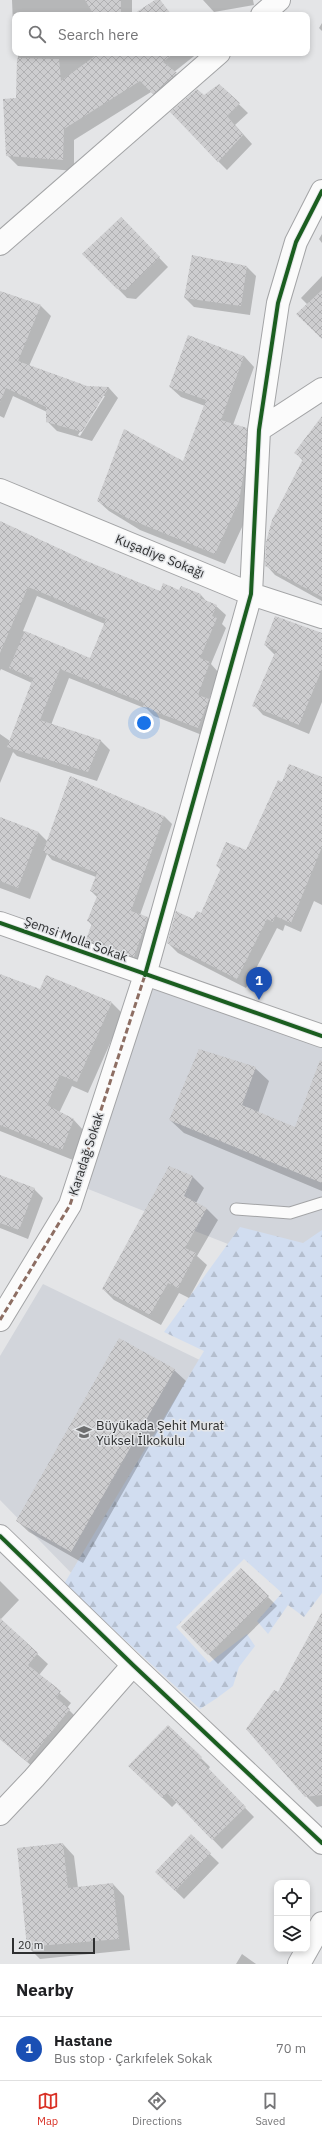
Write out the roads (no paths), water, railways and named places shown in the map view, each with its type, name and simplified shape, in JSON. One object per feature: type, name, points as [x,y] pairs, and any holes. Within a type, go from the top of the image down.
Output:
[{"type":"street","points":[[265,12],[279,0]]},
{"type":"street","points":[[0,244],[215,56]]},
{"type":"street","name":"Karadağ Sokak","points":[[0,1320],[70,1204],[145,974],[251,594],[260,430],[278,303],[296,242],[322,191]]},
{"type":"street","points":[[260,430],[322,389]]},
{"type":"street","name":"Kuşadiye Sokağı","points":[[0,490],[251,594],[322,617]]},
{"type":"street","name":"Şemsi Molla Sokak","points":[[0,923],[322,1036]]},
{"type":"street","points":[[0,1536],[133,1665],[322,1842]]},
{"type":"street","points":[[0,1814],[34,1778],[133,1665]]},
{"type":"street","points":[[299,1964],[322,1923]]},
{"type":"lane","points":[[236,1209],[290,1213],[322,1203]]},
{"type":"place","name":"Hastane","points":[[259,1000]]},
{"type":"place","name":"Büyükada Şehit Murat Yüksel İlkokulu","points":[[84,1432]]}]
